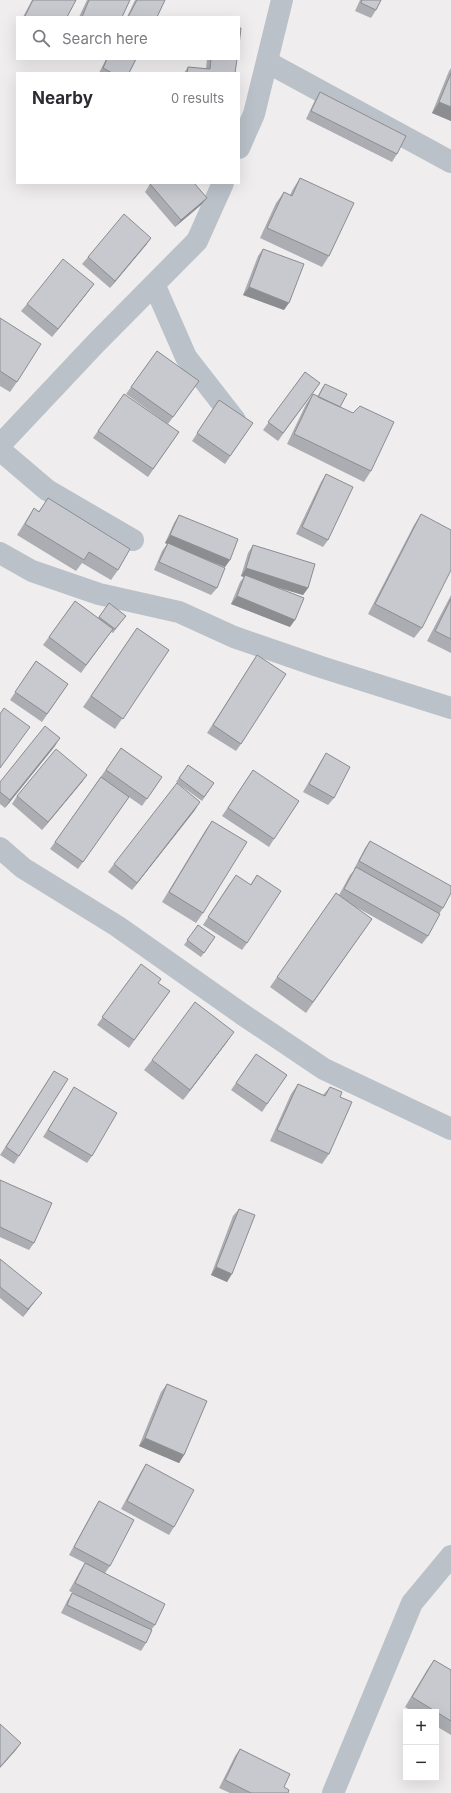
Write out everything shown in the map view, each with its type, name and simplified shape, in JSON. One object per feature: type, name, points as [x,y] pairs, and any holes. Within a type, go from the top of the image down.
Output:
[{"type":"street","points":[[240,146],[254,114],[267,62],[278,1]]},
{"type":"street","points":[[267,62],[451,162]]},
{"type":"street","points":[[0,445],[97,342],[197,240],[223,184]]},
{"type":"street","points":[[154,284],[186,357],[235,420]]},
{"type":"street","points":[[0,450],[47,490],[133,540]]},
{"type":"street","points":[[0,553],[32,571],[99,594],[179,612],[234,637],[321,667],[451,708]]},
{"type":"street","points":[[0,848],[23,868],[117,926],[242,1014],[324,1069],[451,1129]]},
{"type":"street","points":[[333,1793],[412,1603],[451,1556]]},
{"type":"building","points":[[33,0],[76,0],[68,16],[25,16]]},
{"type":"building","points":[[89,0],[130,0],[122,16],[82,16]]},
{"type":"building","points":[[137,0],[165,0],[157,16],[129,16]]},
{"type":"building","points":[[362,0],[381,0],[376,10],[361,3]]},
{"type":"building","points":[[107,60],[136,60],[130,72],[110,72],[103,68]]},
{"type":"building","points":[[211,60],[237,60],[235,72],[187,72],[188,67],[210,69]]},
{"type":"building","points":[[451,73],[451,107],[439,102]]},
{"type":"building","points":[[320,92],[406,136],[397,154],[311,111]]},
{"type":"building","points":[[300,178],[354,203],[329,256],[267,228],[284,192],[292,196]]},
{"type":"building","points":[[150,184],[195,184],[207,198],[181,220]]},
{"type":"building","points":[[124,214],[151,238],[115,281],[88,257]]},
{"type":"building","points":[[263,249],[304,264],[289,303],[249,287]]},
{"type":"building","points":[[63,259],[94,284],[58,329],[27,304]]},
{"type":"building","points":[[0,318],[41,344],[17,382],[0,371]]},
{"type":"building","points":[[157,351],[199,381],[173,417],[131,387]]},
{"type":"building","points":[[305,372],[320,383],[283,433],[268,422]]},
{"type":"building","points":[[325,384],[347,394],[340,407],[318,397]]},
{"type":"building","points":[[124,394],[179,432],[153,469],[98,431]]},
{"type":"building","points":[[313,394],[353,413],[360,406],[394,422],[371,471],[294,434]]},
{"type":"building","points":[[219,400],[253,423],[230,456],[197,433]]},
{"type":"building","points":[[326,474],[353,487],[328,540],[302,527]]},
{"type":"building","points":[[48,498],[130,549],[118,570],[89,552],[84,560],[25,524],[34,508],[39,512]]},
{"type":"building","points":[[421,514],[451,530],[451,570],[422,628],[375,604]]},
{"type":"building","points":[[179,515],[238,539],[230,560],[170,535]]},
{"type":"building","points":[[168,543],[225,568],[217,588],[159,562]]},
{"type":"building","points":[[253,545],[315,564],[308,588],[246,568]]},
{"type":"building","points":[[245,575],[304,598],[295,620],[237,596]]},
{"type":"building","points":[[451,599],[451,639],[435,631]]},
{"type":"building","points":[[75,601],[113,629],[86,665],[49,637]]},
{"type":"building","points":[[109,603],[126,616],[115,629],[99,617]]},
{"type":"building","points":[[137,628],[169,650],[123,719],[91,696]]},
{"type":"building","points":[[257,655],[286,674],[241,744],[213,725]]},
{"type":"building","points":[[36,661],[68,684],[47,714],[15,692]]},
{"type":"building","points":[[4,708],[30,727],[0,768],[0,714]]},
{"type":"building","points":[[45,726],[60,738],[10,800],[0,792],[0,782]]},
{"type":"building","points":[[121,748],[162,777],[147,799],[106,770]]},
{"type":"building","points":[[56,749],[87,775],[48,822],[17,796]]},
{"type":"building","points":[[326,753],[350,767],[334,798],[309,784]]},
{"type":"building","points":[[188,765],[214,783],[204,797],[179,778]]},
{"type":"building","points":[[253,770],[299,801],[274,839],[228,808]]},
{"type":"building","points":[[101,777],[129,797],[83,862],[55,842]]},
{"type":"building","points":[[177,783],[200,802],[137,883],[114,864]]},
{"type":"building","points":[[212,821],[247,842],[203,913],[169,892]]},
{"type":"building","points":[[370,841],[451,886],[451,893],[443,908],[359,861]]},
{"type":"building","points":[[356,867],[440,914],[428,936],[344,889]]},
{"type":"building","points":[[236,875],[251,885],[257,875],[281,891],[247,943],[208,917]]},
{"type":"building","points":[[336,893],[372,919],[313,1002],[277,977]]},
{"type":"building","points":[[198,925],[215,937],[204,953],[187,940]]},
{"type":"building","points":[[141,964],[161,979],[158,983],[170,991],[134,1040],[102,1017]]},
{"type":"building","points":[[195,1002],[234,1032],[190,1090],[152,1060]]},
{"type":"building","points":[[256,1054],[287,1075],[267,1104],[236,1083]]},
{"type":"building","points":[[54,1071],[68,1079],[19,1156],[6,1147]]},
{"type":"building","points":[[298,1084],[325,1096],[330,1087],[342,1092],[340,1097],[352,1102],[329,1154],[277,1130]]},
{"type":"building","points":[[74,1087],[117,1113],[92,1156],[48,1130]]},
{"type":"building","points":[[0,1180],[52,1203],[34,1243],[0,1227]]},
{"type":"building","points":[[239,1209],[255,1215],[232,1274],[216,1267]]},
{"type":"building","points":[[0,1259],[42,1293],[28,1309],[0,1287]]},
{"type":"building","points":[[167,1384],[207,1401],[184,1455],[145,1438]]},
{"type":"building","points":[[146,1464],[194,1490],[174,1527],[127,1501]]},
{"type":"building","points":[[99,1501],[134,1520],[110,1566],[74,1547]]},
{"type":"building","points":[[85,1563],[165,1604],[155,1625],[75,1583]]},
{"type":"building","points":[[72,1593],[152,1630],[146,1643],[67,1605]]},
{"type":"building","points":[[434,1660],[451,1670],[451,1721],[439,1714],[439,1709],[432,1709],[412,1697]]},
{"type":"building","points":[[0,1724],[21,1743],[0,1767]]},
{"type":"building","points":[[240,1749],[290,1774],[284,1787],[289,1790],[288,1793],[251,1793],[225,1780]]}]
